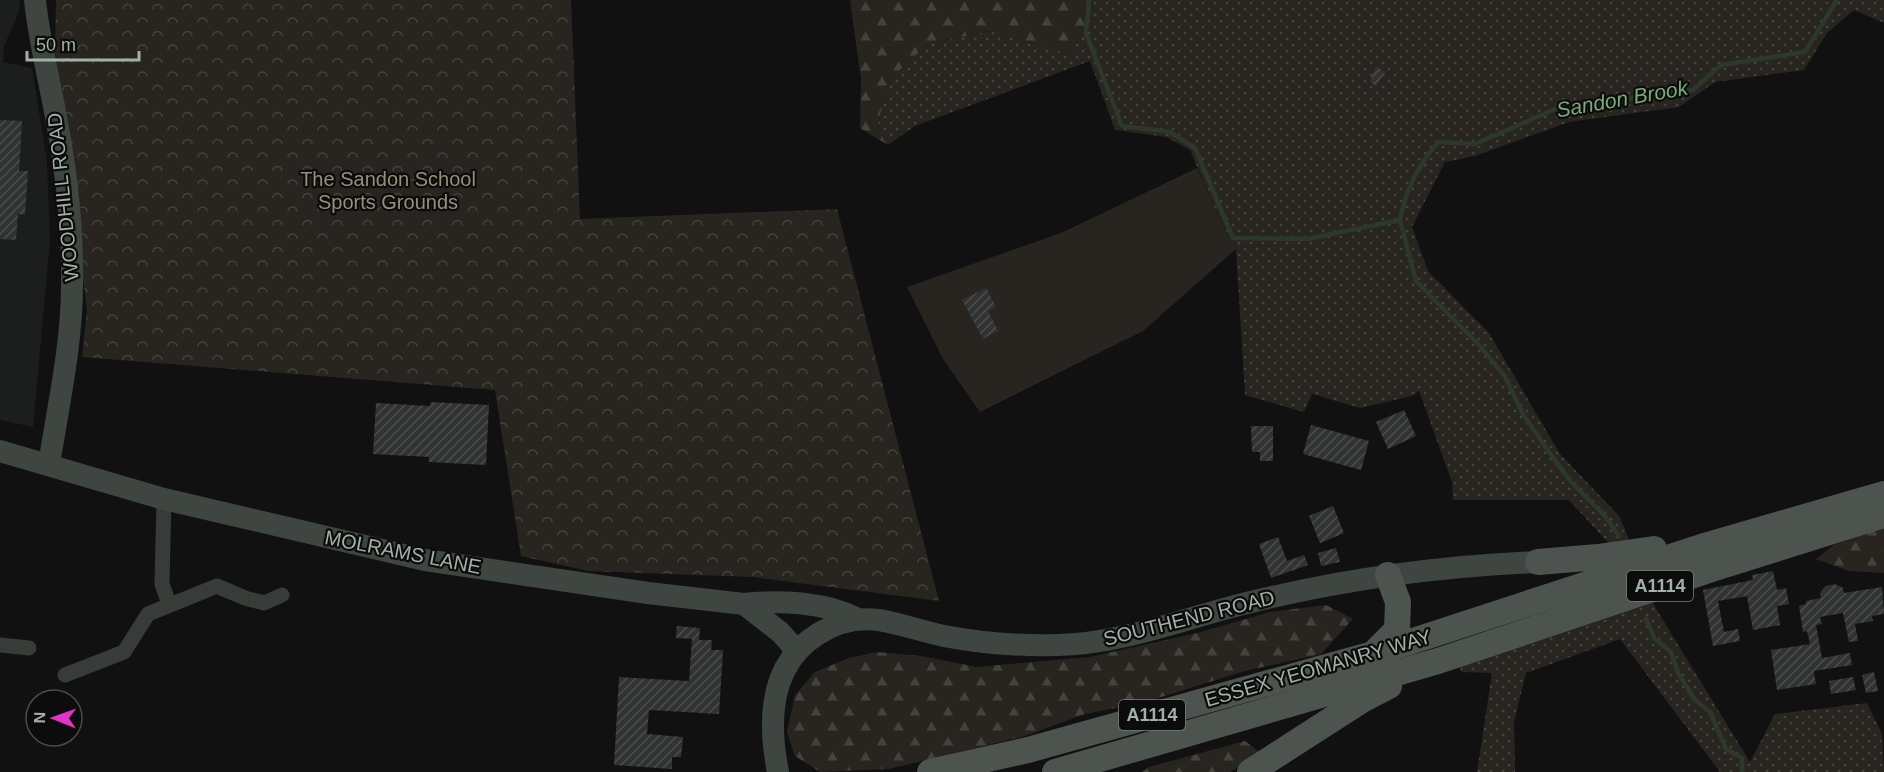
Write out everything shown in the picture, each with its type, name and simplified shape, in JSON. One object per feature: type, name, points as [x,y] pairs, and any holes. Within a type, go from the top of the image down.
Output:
[{"type":"main road","name":"A1114","points":[[1701,546],[1884,494]]},
{"type":"main road","name":"A1114","points":[[1438,661],[1715,568],[1884,515]]},
{"type":"main road","points":[[1538,562],[1598,557],[1658,548],[1701,546]]},
{"type":"main road","name":"ESSEX YEOMANRY WAY","points":[[930,772],[1028,750],[1373,654],[1701,546]]},
{"type":"main road","points":[[1373,654],[1397,630],[1398,602],[1388,575]]},
{"type":"main road","points":[[1250,772],[1362,700],[1438,661]]},
{"type":"main road","name":"ESSEX YEOMANRY WAY","points":[[1055,772],[1438,661]]},
{"type":"street","name":"WOODHILL ROAD","points":[[35,0],[42,50],[57,119],[70,233],[72,285],[68,333],[49,465]]},
{"type":"street","name":"MOLRAMS LANE","points":[[0,451],[164,499],[425,560],[648,593],[744,604],[771,601],[839,609],[856,618]]},
{"type":"street","points":[[164,499],[162,584],[169,604]]},
{"type":"street","name":"SOUTHEND ROAD","points":[[776,762],[771,716],[774,694],[782,674],[797,651],[817,635],[856,618],[884,620],[955,637],[1019,646],[1060,645],[1111,640],[1253,601],[1388,575],[1451,566],[1538,562]]},
{"type":"street","points":[[66,675],[124,652],[148,614],[217,586],[244,598],[264,603],[282,595]]},
{"type":"street","points":[[744,604],[780,632],[797,651]]},
{"type":"street","points":[[0,645],[29,648]]},
{"type":"shaded area","points":[[0,0],[20,0],[19,12],[4,46],[3,62],[32,68],[47,162],[50,241],[33,427],[0,420]]},
{"type":"green space","name":"The Sandon School Sports Grounds","points":[[56,0],[571,0],[580,219],[837,209],[939,601],[753,577],[588,571],[521,556],[495,390],[82,357],[87,310],[55,54]]},
{"type":"green space","points":[[850,0],[1084,0],[1086,26],[1070,54],[990,31],[928,44],[889,80],[878,123],[888,145],[860,128],[861,79]]},
{"type":"green space","points":[[1084,0],[1884,0],[1884,23],[1854,10],[1827,33],[1804,70],[1715,82],[1679,107],[1569,122],[1475,156],[1445,162],[1412,227],[1428,271],[1489,333],[1560,454],[1620,517],[1655,607],[1750,762],[1775,714],[1867,703],[1882,734],[1884,772],[1720,772],[1620,639],[1526,673],[1514,722],[1515,772],[1477,772],[1492,673],[1461,672],[1459,663],[1631,609],[1614,549],[1569,500],[1453,500],[1452,482],[1419,391],[1412,396],[1360,408],[1312,394],[1304,412],[1245,395],[1236,249],[1220,220],[1190,150],[1166,137],[1115,130],[1090,61],[915,126],[888,145],[878,123],[889,80],[928,44],[990,31],[1070,54],[1086,26]]},
{"type":"green space","points":[[1197,168],[1220,220],[1236,249],[1143,331],[980,412],[943,359],[907,287],[1061,233]]},
{"type":"green space","points":[[1884,527],[1884,573],[1849,571],[1816,559],[1834,545]]},
{"type":"green space","points":[[1326,605],[1353,619],[1321,654],[1245,671],[1142,703],[1085,714],[1025,736],[889,769],[820,772],[795,756],[787,732],[795,695],[815,672],[849,658],[877,652],[921,656],[977,667],[1090,657],[1201,632],[1270,612]]},
{"type":"green space","points":[[1245,741],[1262,754],[1230,772],[1142,772],[1149,767]]},
{"type":"building","points":[[1376,66],[1385,72],[1376,86],[1370,82]]},
{"type":"building","points":[[0,120],[22,121],[19,171],[28,171],[25,215],[18,214],[16,240],[0,239]]},
{"type":"building","points":[[986,288],[996,307],[988,311],[998,331],[983,339],[962,300]]},
{"type":"building","points":[[431,402],[489,405],[486,465],[429,462],[429,457],[373,454],[376,403],[430,406]]},
{"type":"building","points":[[1404,410],[1416,436],[1388,449],[1376,422]]},
{"type":"building","points":[[1311,425],[1369,441],[1361,470],[1303,454]]},
{"type":"building","points":[[1251,426],[1273,426],[1273,461],[1260,461],[1260,452],[1252,452]]},
{"type":"building","points":[[1333,506],[1344,533],[1320,543],[1309,516]]},
{"type":"building","points":[[1278,537],[1287,561],[1304,555],[1308,565],[1271,578],[1259,544]]},
{"type":"building","points":[[1336,548],[1340,562],[1321,566],[1318,553]]},
{"type":"building","points":[[1773,571],[1777,590],[1786,588],[1789,604],[1777,606],[1780,625],[1753,630],[1747,596],[1718,601],[1724,632],[1738,629],[1740,641],[1713,646],[1703,590],[1753,580],[1752,575]]},
{"type":"building","points":[[1835,584],[1843,588],[1844,593],[1882,587],[1884,614],[1872,616],[1873,621],[1855,624],[1858,641],[1849,642],[1843,613],[1820,617],[1822,624],[1816,625],[1822,658],[1850,653],[1852,665],[1814,671],[1812,660],[1816,684],[1777,690],[1771,650],[1810,644],[1807,631],[1803,632],[1799,606],[1806,604],[1806,601],[1821,598],[1820,593],[1826,586]]},
{"type":"building","points":[[677,626],[700,628],[699,640],[712,640],[711,650],[723,650],[719,714],[649,710],[647,734],[683,737],[681,757],[672,757],[672,769],[614,765],[619,677],[689,681],[692,639],[676,638]]},
{"type":"building","points":[[1874,672],[1878,691],[1866,693],[1862,675]]},
{"type":"building","points":[[1853,677],[1856,690],[1831,694],[1829,681]]},
{"type":"waterway","name":"Sandon Brook","points":[[1089,0],[1086,33],[1122,126],[1170,132],[1195,148],[1233,238],[1307,239],[1400,220],[1414,178],[1438,142],[1475,144],[1562,106],[1579,103],[1606,105],[1646,94],[1693,90],[1721,65],[1805,52],[1837,0]]},
{"type":"waterway","points":[[1400,220],[1416,281],[1478,344],[1504,375],[1523,414],[1544,445],[1571,482],[1605,516],[1619,536]]},
{"type":"waterway","points":[[1646,619],[1654,638],[1671,652],[1678,673],[1695,700],[1710,712],[1726,749],[1742,758],[1742,772]]}]
